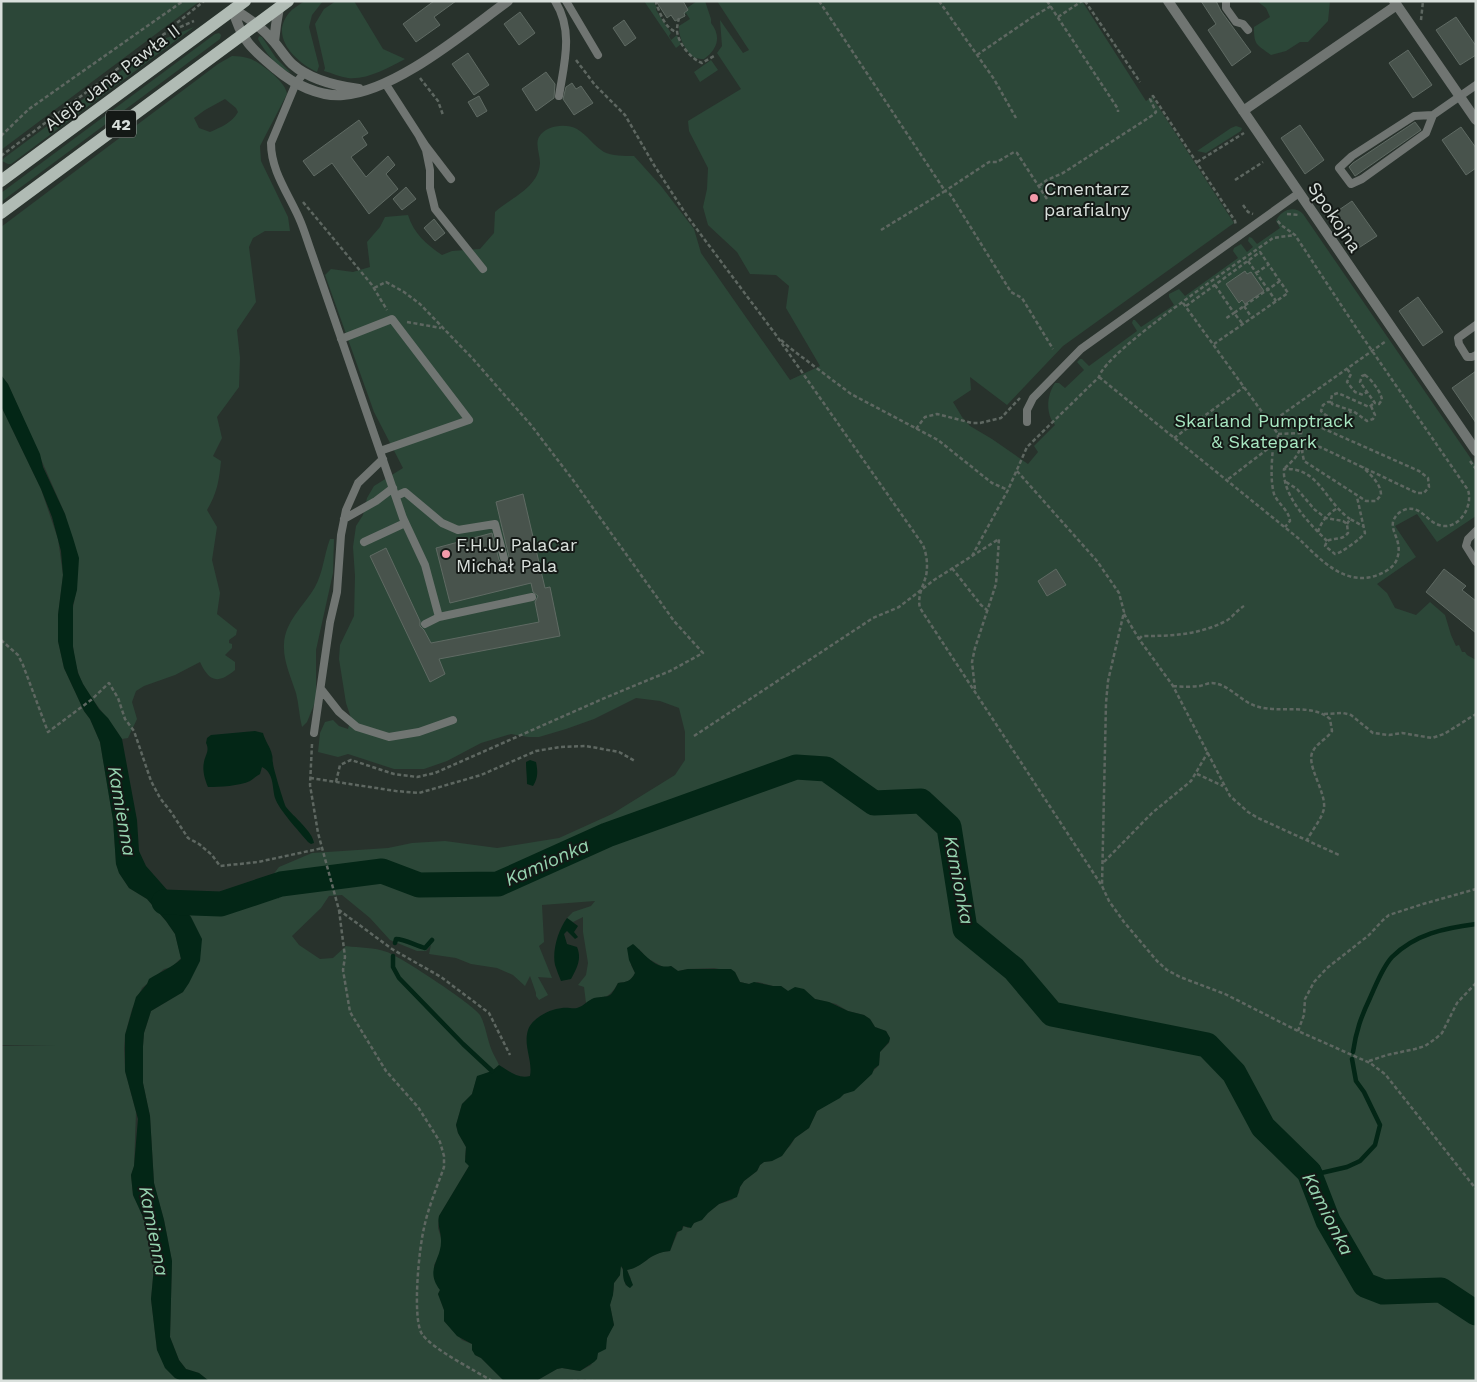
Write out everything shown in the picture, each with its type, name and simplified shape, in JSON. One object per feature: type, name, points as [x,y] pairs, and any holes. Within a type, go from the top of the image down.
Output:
[{"type":"main road","name":"Aleja Jana Pawła II","points":[[1,181],[245,1]]},
{"type":"main road","name":"42","points":[[1,213],[284,4]]},
{"type":"street","points":[[233,9],[242,35],[253,50],[280,72],[296,83],[314,90],[343,95],[385,83],[413,68],[508,1]]},
{"type":"street","name":"Spokojna","points":[[1168,1],[1476,451]]},
{"type":"street","points":[[1243,111],[1398,2],[1476,120]]},
{"type":"street","points":[[274,42],[276,25],[284,4]]},
{"type":"street","points":[[233,9],[256,24],[293,64],[304,73],[332,84],[366,89]]},
{"type":"lane","points":[[555,1],[560,8],[568,46],[560,96]]},
{"type":"lane","points":[[566,1],[598,55]]},
{"type":"lane","points":[[1226,1],[1226,8],[1236,22],[1243,24],[1248,30]]},
{"type":"lane","points":[[304,73],[296,83],[271,143],[271,153],[282,185],[299,218],[405,523],[425,565],[439,617]]},
{"type":"lane","points":[[385,83],[419,136],[451,179]]},
{"type":"lane","points":[[1433,115],[1426,133],[1362,179],[1351,184],[1339,168],[1352,156],[1414,116],[1433,115],[1476,85]]},
{"type":"lane","points":[[419,136],[426,150],[430,170],[430,188],[435,208],[483,269]]},
{"type":"lane","points":[[1028,422],[1027,410],[1033,398],[1081,349],[1299,193]]},
{"type":"lane","points":[[341,339],[392,319],[469,420],[380,451]]},
{"type":"lane","points":[[1476,325],[1458,338],[1459,344],[1467,357],[1476,355]]},
{"type":"lane","points":[[314,733],[330,622],[337,592],[341,535],[346,510],[358,482],[383,459]]},
{"type":"lane","points":[[344,519],[376,501],[393,488]]},
{"type":"lane","points":[[396,496],[405,492],[442,523],[458,530],[495,524],[504,558]]},
{"type":"lane","points":[[364,542],[405,523]]},
{"type":"lane","points":[[1476,531],[1468,539],[1466,546],[1476,562]]},
{"type":"lane","points":[[425,624],[439,617],[532,597]]},
{"type":"lane","points":[[321,689],[339,712],[357,727],[389,737],[419,732],[452,720]]},
{"type":"path","points":[[1,136],[28,109],[183,1]]},
{"type":"path","points":[[1,156],[164,34],[204,1]]},
{"type":"path","points":[[657,1],[657,10],[671,31],[677,32]]},
{"type":"path","points":[[819,1],[945,191],[950,194],[1011,292],[1022,298],[1053,349]]},
{"type":"path","points":[[939,1],[994,79],[1016,118]]},
{"type":"path","points":[[1047,1],[1118,109],[1118,112]]},
{"type":"path","points":[[1058,17],[1083,1],[1140,82]]},
{"type":"path","points":[[977,55],[1051,6]]},
{"type":"path","points":[[184,18],[188,24]]},
{"type":"path","points":[[679,18],[677,32],[687,51],[696,62],[702,63],[714,56]]},
{"type":"path","points":[[164,34],[196,20]]},
{"type":"path","points":[[568,46],[586,75],[625,115],[654,165],[688,216],[776,335],[923,545],[927,557],[926,574],[919,600],[920,608],[1102,886],[1109,902],[1124,922],[1167,970],[1225,994],[1298,1031],[1367,1061],[1385,1074],[1476,1190]]},
{"type":"path","points":[[413,68],[438,101],[443,115]]},
{"type":"path","points":[[1038,186],[1063,173],[1153,115],[1156,112],[1150,99],[1154,96],[1237,223],[1234,229]]},
{"type":"path","points":[[1197,162],[1242,133],[1248,137]]},
{"type":"path","points":[[881,230],[989,162],[997,162],[1014,152],[1017,153],[1047,199]]},
{"type":"path","points":[[1235,180],[1265,161]]},
{"type":"path","points":[[282,185],[306,204],[374,288],[392,319],[442,328]]},
{"type":"path","points":[[1243,205],[1250,214],[1257,213]]},
{"type":"path","points":[[1099,377],[1285,527],[1331,568],[1351,576],[1368,578],[1381,573],[1394,564],[1399,550],[1393,524],[1395,517],[1402,511],[1415,509],[1443,526],[1457,522],[1467,510],[1470,499],[1468,490],[1372,352],[1295,235],[1277,220],[1280,218]]},
{"type":"path","points":[[1184,304],[1273,238],[1295,235]]},
{"type":"path","points":[[972,556],[1008,490],[1027,447],[1099,377],[1104,366],[1140,333],[1215,285],[1260,252],[1288,294],[1213,344]]},
{"type":"path","points":[[1248,261],[1276,301]]},
{"type":"path","points":[[1256,273],[1268,264]]},
{"type":"path","points":[[1225,320],[1280,281]]},
{"type":"path","points":[[336,782],[340,766],[351,760],[394,774],[417,777],[435,773],[606,697],[670,671],[703,653],[674,621],[573,480],[531,425],[473,359],[420,304],[404,292],[386,282],[374,288]]},
{"type":"path","points":[[1215,285],[1243,324]]},
{"type":"path","points":[[1184,304],[1278,434],[1278,442],[1227,480]]},
{"type":"path","points":[[1244,306],[1252,318]]},
{"type":"path","points":[[776,335],[850,394],[938,440],[992,483],[1008,490]]},
{"type":"path","points":[[1270,423],[1388,340]]},
{"type":"path","points":[[1347,369],[1351,374],[1347,382],[1352,388],[1363,395],[1367,392]]},
{"type":"path","points":[[1364,375],[1369,377],[1381,395],[1382,400],[1379,404],[1377,405],[1373,401],[1360,382],[1364,375]]},
{"type":"path","points":[[1174,438],[1244,387]]},
{"type":"path","points":[[1350,398],[1352,388]]},
{"type":"path","points":[[916,429],[925,417],[937,414],[972,423],[1001,418],[1026,392]]},
{"type":"path","points":[[1331,402],[1331,397],[1336,393],[1369,407],[1371,406]]},
{"type":"path","points":[[1350,409],[1352,421],[1348,424],[1342,424],[1322,411],[1323,404],[1331,402],[1336,406],[1350,409],[1370,421],[1375,415],[1371,406],[1373,401]]},
{"type":"path","points":[[1304,420],[1419,471],[1428,478],[1429,487],[1424,493],[1417,493],[1363,467],[1320,447],[1312,446],[1302,450],[1304,461],[1371,502],[1379,499],[1382,495],[1378,482],[1363,467]]},
{"type":"path","points":[[1313,424],[1304,426],[1298,454],[1284,469],[1283,476],[1294,503],[1302,515],[1326,541],[1325,546],[1335,554],[1340,554],[1355,540],[1362,538],[1365,533],[1357,495]]},
{"type":"path","points":[[1278,434],[1301,433]]},
{"type":"path","points":[[1272,446],[1273,485],[1277,499],[1289,515],[1290,521],[1285,527]]},
{"type":"path","points":[[1284,469],[1295,468],[1311,476],[1338,508],[1350,519],[1363,526]]},
{"type":"path","points":[[1017,471],[1097,561],[1108,576],[1119,593],[1124,612],[1139,639],[1174,686],[1230,796],[1248,812],[1339,855]]},
{"type":"path","points":[[1286,482],[1297,489],[1315,510],[1326,518],[1343,521],[1348,524]]},
{"type":"path","points":[[1318,532],[1320,525],[1332,510],[1338,508]]},
{"type":"path","points":[[1326,541],[1332,538],[1344,538],[1348,533],[1350,519]]},
{"type":"path","points":[[694,736],[873,618],[911,600],[922,589],[952,568],[999,539],[996,584],[972,662],[975,690]]},
{"type":"path","points":[[952,568],[987,610]]},
{"type":"path","points":[[1139,639],[1142,636],[1180,636],[1203,630],[1228,620],[1244,606]]},
{"type":"path","points":[[1102,886],[1106,703],[1108,680],[1124,612]]},
{"type":"path","points":[[1,640],[18,655],[23,664],[48,732],[109,684],[134,731],[151,781],[160,798],[176,818],[188,838],[200,844],[220,866],[258,862],[322,848]]},
{"type":"path","points":[[1174,686],[1201,686],[1211,683],[1231,691],[1247,704],[1274,710],[1310,710],[1324,714],[1330,719],[1332,731],[1312,752],[1311,757],[1311,763],[1320,784],[1324,810],[1307,840]]},
{"type":"path","points":[[1324,714],[1343,713],[1351,715],[1373,733],[1389,735],[1402,733],[1432,738],[1444,734],[1476,714]]},
{"type":"path","points":[[312,744],[310,778],[316,823],[340,910],[345,957],[343,970],[350,1012],[386,1071],[418,1107],[440,1142],[444,1167],[424,1229],[417,1298],[418,1323],[422,1334],[452,1357],[492,1381]]},
{"type":"path","points":[[310,778],[419,793],[481,775],[536,751],[560,747],[586,746],[619,752],[636,761]]},
{"type":"path","points":[[1103,864],[1132,833],[1192,780],[1208,752]]},
{"type":"path","points":[[1196,774],[1225,787]]},
{"type":"path","points":[[1298,1031],[1304,1015],[1305,999],[1314,982],[1327,968],[1368,935],[1382,920],[1389,915],[1476,889]]},
{"type":"path","points":[[340,910],[392,949],[441,977],[489,1013],[510,1055]]},
{"type":"path","points":[[1367,1061],[1415,1050],[1436,1039],[1442,1033],[1457,1003],[1476,983]]},
{"type":"path","points":[[572,1381],[593,1381]]},
{"type":"green space","points":[[1,1],[200,1],[1,150]]},
{"type":"green space","points":[[305,1],[323,1],[312,15],[309,27],[319,66],[317,72],[301,62],[288,48],[282,31],[289,13]]},
{"type":"green space","points":[[336,1],[354,1],[383,49],[405,59],[377,73],[363,77],[348,78],[324,71],[325,68],[315,24],[324,9]]},
{"type":"green space","points":[[644,1],[656,1],[654,3],[657,7],[656,10],[671,33],[669,36],[671,40],[677,35],[681,44],[676,48]]},
{"type":"green space","points":[[697,1],[705,1],[717,38],[712,52],[704,59],[695,58],[689,53],[682,42],[679,30],[679,26],[690,19],[686,13],[684,15],[688,10],[687,8]]},
{"type":"green space","name":"Skarland Pumptrack & Skatepark","points":[[717,1],[1082,1],[1146,101],[1152,97],[1234,223],[1063,346],[1007,405],[970,377],[971,390],[953,402],[962,417],[970,426],[1028,464],[1038,452],[1034,446],[1055,425],[1048,410],[1048,404],[1050,393],[1055,383],[1059,383],[1065,388],[1084,370],[1077,362],[1080,359],[1089,366],[1137,331],[1132,323],[1133,320],[1141,327],[1174,305],[1169,294],[1179,289],[1185,296],[1238,258],[1233,251],[1234,248],[1241,244],[1247,252],[1253,247],[1248,241],[1249,237],[1257,244],[1280,228],[1276,221],[1278,217],[1292,209],[1303,214],[1476,466],[1476,516],[1437,542],[1417,514],[1395,526],[1416,557],[1377,584],[1387,593],[1395,608],[1416,615],[1430,602],[1445,615],[1456,646],[1459,645],[1462,652],[1476,660],[1476,1381],[536,1381],[557,1369],[580,1371],[591,1365],[598,1352],[605,1348],[609,1333],[614,1325],[610,1305],[614,1283],[620,1275],[620,1265],[623,1270],[626,1286],[631,1279],[627,1270],[638,1266],[656,1254],[670,1251],[678,1232],[684,1226],[688,1228],[719,1204],[732,1200],[739,1193],[744,1181],[757,1171],[760,1165],[764,1162],[772,1161],[790,1146],[795,1138],[809,1128],[817,1111],[863,1082],[879,1065],[880,1052],[889,1043],[890,1038],[886,1031],[875,1027],[870,1019],[864,1015],[848,1011],[836,1004],[815,999],[810,995],[788,991],[781,986],[758,982],[749,984],[740,982],[735,972],[714,968],[678,971],[671,966],[665,968],[647,958],[639,949],[631,965],[635,973],[632,978],[626,982],[618,983],[607,996],[596,998],[586,1003],[584,987],[578,985],[586,975],[588,963],[583,932],[583,917],[573,922],[567,918],[573,912],[591,906],[595,901],[542,905],[544,942],[539,946],[552,978],[538,977],[548,995],[539,1000],[530,976],[525,986],[513,975],[497,968],[471,964],[456,958],[429,954],[431,945],[426,951],[417,951],[390,940],[370,918],[342,895],[329,896],[321,908],[292,936],[299,945],[320,959],[333,958],[346,946],[382,950],[407,963],[452,992],[480,1015],[492,1051],[499,1065],[492,1071],[477,1077],[472,1094],[462,1104],[456,1125],[466,1147],[465,1157],[469,1166],[439,1216],[438,1228],[442,1241],[441,1252],[434,1265],[434,1277],[440,1290],[438,1294],[444,1310],[444,1321],[462,1340],[472,1344],[475,1355],[481,1358],[504,1381],[209,1381],[199,1373],[186,1369],[179,1360],[170,1337],[172,1261],[154,1183],[150,1116],[143,1083],[143,1046],[144,1033],[151,1011],[183,992],[191,917],[184,909],[249,902],[271,892],[279,899],[269,880],[279,867],[312,853],[388,848],[412,843],[445,841],[497,848],[559,838],[612,814],[675,775],[685,760],[685,732],[679,708],[660,701],[636,698],[594,719],[566,729],[539,737],[511,734],[481,743],[447,761],[424,769],[394,769],[348,754],[338,757],[318,752],[320,733],[325,722],[333,720],[339,726],[348,729],[351,718],[346,703],[339,659],[340,645],[354,616],[355,576],[353,547],[356,526],[363,515],[367,498],[374,486],[403,468],[374,412],[325,275],[331,269],[353,272],[370,267],[367,242],[380,227],[385,217],[408,215],[421,238],[442,255],[452,251],[480,249],[494,233],[495,212],[523,191],[535,179],[540,163],[539,137],[546,130],[556,126],[567,126],[581,131],[604,152],[618,156],[634,156],[661,186],[694,229],[701,253],[790,380],[820,366],[786,308],[789,286],[776,275],[750,274],[737,252],[708,225],[703,207],[707,189],[708,168],[689,131],[688,121],[741,89],[717,53],[722,46],[720,20],[743,53],[749,50]]},
{"type":"green space","points":[[1257,1],[1330,1],[1328,21],[1308,42],[1300,42],[1286,51],[1271,55],[1255,41],[1254,27],[1270,17],[1266,8]]},
{"type":"green space","points":[[194,27],[11,164],[2,161],[164,39]]},
{"type":"green space","points":[[219,33],[221,35],[220,39],[1,202],[1,193],[215,34]]},
{"type":"green space","points":[[259,36],[262,37],[276,58],[291,73],[272,59],[258,39]]},
{"type":"green space","points":[[232,56],[251,59],[278,79],[286,89],[287,94],[260,146],[261,161],[288,217],[290,231],[265,231],[253,238],[249,247],[256,302],[237,330],[240,358],[239,387],[217,417],[222,438],[213,456],[221,461],[215,492],[207,510],[217,527],[212,560],[220,593],[217,614],[237,630],[236,635],[229,640],[232,648],[225,655],[235,662],[235,670],[223,678],[214,679],[210,677],[200,662],[175,675],[144,686],[136,691],[132,702],[137,719],[128,738],[122,739],[87,691],[77,669],[72,619],[77,581],[65,514],[8,384],[1,375],[1,227],[218,64]],"holes":[[[225,99],[238,112],[233,119],[210,132],[199,128],[194,118]]]},
{"type":"green space","points":[[711,60],[718,70],[700,82],[694,72]]},
{"type":"green space","points":[[1236,126],[1242,128],[1241,131],[1206,153],[1197,151],[1231,128]]},
{"type":"green space","points":[[1,406],[41,489],[58,539],[63,575],[58,615],[58,641],[64,668],[100,742],[113,820],[116,864],[119,873],[129,888],[147,899],[175,934],[181,958],[172,967],[164,969],[142,988],[132,1009],[125,1035],[124,1048],[125,1071],[136,1112],[134,1166],[131,1175],[133,1195],[157,1253],[151,1299],[157,1350],[175,1377],[182,1381],[1,1381],[1,1046],[55,1046],[1,1045]]},
{"type":"green space","points":[[330,539],[334,539],[333,573],[316,650],[316,700],[307,722],[302,727],[296,693],[285,657],[285,636],[291,621],[318,582]]},
{"type":"water","name":"Kamienna","points":[[1,375],[8,384],[40,454],[43,467],[65,514],[79,558],[77,590],[73,605],[73,647],[78,673],[99,709],[108,718],[122,739],[137,820],[139,851],[146,866],[191,917],[202,939],[200,961],[183,992],[151,1011],[144,1033],[143,1083],[150,1116],[154,1183],[172,1261],[170,1337],[179,1360],[186,1369],[199,1373],[209,1381],[182,1381],[175,1378],[165,1368],[157,1350],[151,1299],[157,1253],[133,1195],[131,1175],[134,1166],[138,1119],[125,1071],[125,1035],[136,997],[149,979],[181,959],[175,934],[147,899],[129,888],[119,873],[116,864],[113,820],[100,742],[64,668],[58,641],[58,615],[63,575],[61,551],[52,517],[41,489],[1,406]]},
{"type":"water","points":[[255,731],[263,733],[270,750],[286,807],[307,829],[314,843],[308,842],[281,808],[275,798],[271,776],[262,767],[260,774],[246,783],[208,787],[203,768],[207,751],[207,738],[211,735]]},
{"type":"water","points":[[530,760],[536,762],[537,769],[537,778],[533,786],[527,784],[526,762]]},
{"type":"water","points":[[567,918],[578,926],[574,932],[578,937],[575,939],[567,931],[564,934],[567,944],[577,947],[579,959],[571,979],[561,981],[555,965],[554,953],[558,934]]},
{"type":"water","points":[[633,944],[660,966],[671,966],[678,971],[688,969],[731,969],[735,972],[740,982],[781,986],[788,991],[795,987],[804,989],[815,999],[864,1015],[870,1019],[875,1027],[886,1031],[890,1038],[889,1042],[880,1052],[879,1065],[872,1074],[854,1091],[844,1094],[817,1111],[809,1128],[795,1138],[782,1156],[772,1161],[764,1162],[757,1171],[744,1181],[737,1197],[719,1204],[702,1220],[694,1223],[691,1228],[683,1226],[682,1230],[677,1232],[670,1251],[656,1254],[638,1266],[627,1270],[633,1285],[630,1288],[625,1282],[621,1266],[620,1275],[614,1283],[610,1305],[614,1325],[607,1338],[606,1349],[598,1353],[597,1359],[594,1362],[580,1371],[557,1369],[536,1381],[504,1381],[481,1358],[475,1355],[472,1350],[472,1344],[457,1336],[444,1321],[444,1310],[438,1294],[440,1290],[435,1283],[434,1270],[441,1247],[439,1216],[469,1166],[465,1162],[466,1147],[456,1125],[462,1104],[472,1094],[477,1076],[492,1071],[499,1065],[518,1075],[530,1076],[527,1036],[533,1022],[552,1010],[577,1008],[594,998],[609,996],[618,983],[626,982],[635,973],[629,960],[627,948]]},
{"type":"building","points":[[434,1],[456,1],[434,17],[440,25],[416,42],[403,24]]},
{"type":"building","points":[[656,1],[683,1],[688,10],[684,13],[685,16],[675,21],[671,15],[667,18]]},
{"type":"building","points":[[1201,1],[1216,1],[1221,11],[1251,52],[1232,66],[1208,30],[1216,24]]},
{"type":"building","points":[[520,12],[535,33],[519,45],[504,24]]},
{"type":"building","points":[[1456,17],[1476,46],[1476,55],[1460,65],[1436,30]]},
{"type":"building","points":[[624,20],[636,38],[625,46],[613,28]]},
{"type":"building","points":[[1408,50],[1432,85],[1413,98],[1389,63]]},
{"type":"building","points":[[468,53],[489,85],[474,95],[452,64]]},
{"type":"building","points":[[546,72],[555,84],[554,98],[536,111],[522,89]]},
{"type":"building","points":[[572,83],[576,89],[581,86],[593,103],[574,115],[563,99],[566,87]]},
{"type":"building","points":[[479,96],[487,111],[477,117],[468,102]]},
{"type":"building","points":[[359,120],[368,133],[362,137],[367,145],[351,157],[366,177],[388,156],[395,165],[386,174],[398,189],[369,214],[332,163],[314,176],[303,161]]},
{"type":"building","points":[[1415,122],[1421,130],[1355,176],[1349,167],[1353,163]]},
{"type":"building","points":[[1300,125],[1324,160],[1305,174],[1281,138]]},
{"type":"building","points":[[1461,127],[1476,148],[1476,168],[1466,175],[1442,140]]},
{"type":"building","points":[[406,187],[416,199],[402,210],[393,199]]},
{"type":"building","points":[[1352,201],[1377,236],[1357,249],[1333,214]]},
{"type":"building","points":[[434,219],[445,233],[435,241],[424,228]]},
{"type":"building","points":[[1245,271],[1247,274],[1251,272],[1264,291],[1245,304],[1242,300],[1239,303],[1226,284]]},
{"type":"building","points":[[1418,297],[1443,332],[1423,346],[1399,311]]},
{"type":"building","points":[[1476,371],[1476,423],[1452,388]]},
{"type":"building","points":[[523,494],[545,588],[550,587],[560,636],[439,659],[445,674],[430,682],[370,556],[386,548],[420,621],[420,626],[431,643],[539,622],[535,602],[538,596],[533,592],[531,583],[450,603],[436,548],[492,533],[499,560],[503,564],[508,562],[509,557],[496,502]]},
{"type":"building","points":[[1056,569],[1066,585],[1047,596],[1038,581]]},
{"type":"building","points":[[1444,569],[1466,586],[1462,590],[1476,601],[1476,633],[1426,592]]},
{"type":"waterway","name":"Kamionka","points":[[164,902],[221,904],[281,884],[382,871],[419,885],[498,884],[607,835],[796,767],[826,769],[874,803],[921,801],[949,827],[965,929],[1014,969],[1052,1014],[1207,1045],[1234,1073],[1263,1127],[1309,1172],[1328,1221],[1365,1285],[1383,1292],[1441,1290],[1476,1313]]},
{"type":"waterway","points":[[1353,1052],[1357,1031],[1364,1012],[1388,961],[1410,943],[1431,933],[1476,924]]},
{"type":"waterway","points":[[395,943],[396,939],[399,939],[425,948],[432,940]]},
{"type":"waterway","points":[[393,956],[393,967],[399,978],[492,1071]]},
{"type":"waterway","points":[[1306,1168],[1310,1165],[1318,1167],[1321,1173],[1347,1167],[1360,1161],[1375,1145],[1380,1125],[1364,1092],[1356,1081],[1352,1059]]},
{"type":"place","name":"Cmentarz parafialny","points":[[1034,198]]},
{"type":"place","name":"F.H.U. PalaCar Michał Pala","points":[[446,554]]}]
